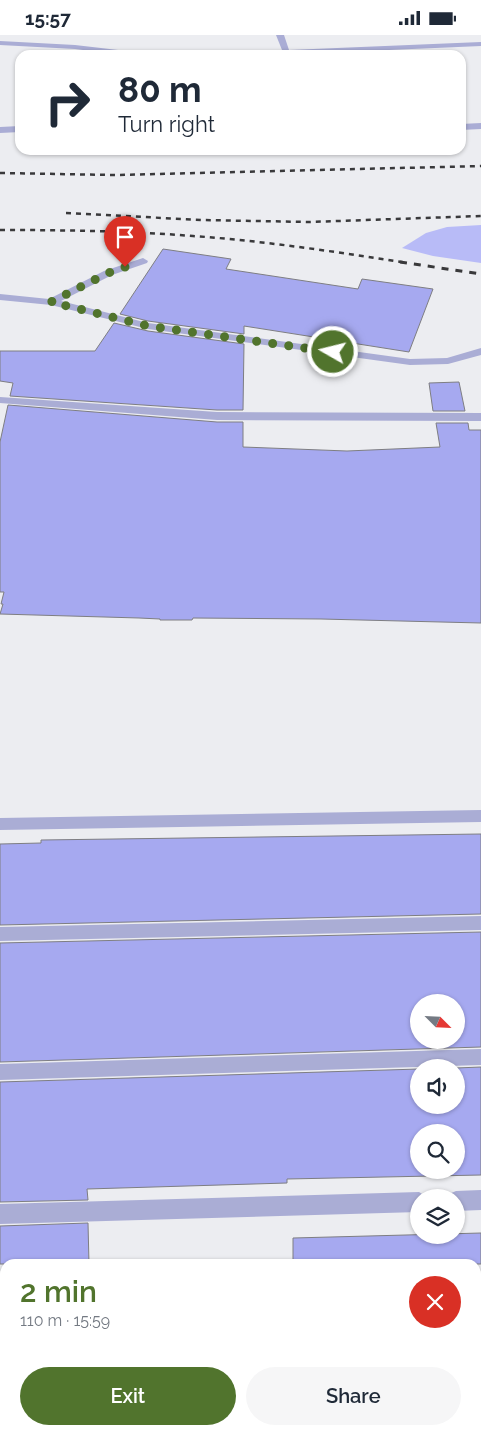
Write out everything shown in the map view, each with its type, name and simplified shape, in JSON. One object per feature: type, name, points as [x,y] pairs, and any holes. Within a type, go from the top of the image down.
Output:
[{"type":"lane","points":[[280,35],[286,50]]},
{"type":"lane","points":[[0,43],[101,50]]},
{"type":"lane","points":[[314,50],[481,44]]},
{"type":"lane","points":[[0,126],[15,129]]},
{"type":"lane","points":[[466,127],[481,126]]},
{"type":"lane","points":[[0,130],[15,129]]},
{"type":"lane","points":[[51,302],[108,273],[143,261]]},
{"type":"lane","points":[[0,297],[51,302],[148,326],[410,363],[448,361],[481,351]]},
{"type":"lane","points":[[0,400],[218,416],[481,417]]},
{"type":"lane","points":[[0,824],[481,816]]},
{"type":"lane","points":[[0,934],[481,923]]},
{"type":"lane","points":[[0,1072],[481,1057]]},
{"type":"lane","points":[[465,1201],[481,1200]]},
{"type":"lane","points":[[0,1214],[410,1202]]},
{"type":"shaded area","points":[[481,225],[481,263],[433,256],[402,248],[426,233],[447,227]]},
{"type":"building","points":[[163,249],[231,259],[226,269],[358,289],[362,279],[433,289],[409,352],[244,326],[244,334],[148,321],[120,314]]},
{"type":"building","points":[[114,323],[148,331],[244,344],[243,410],[217,410],[10,396],[13,383],[0,381],[0,351],[95,351]]},
{"type":"building","points":[[459,382],[465,411],[433,411],[429,383]]},
{"type":"building","points":[[8,405],[217,422],[243,422],[243,447],[347,451],[440,447],[436,423],[468,423],[469,430],[481,430],[481,623],[321,619],[193,618],[192,620],[160,620],[0,614],[4,592],[0,592],[0,442]]},
{"type":"building","points":[[481,834],[481,914],[0,925],[0,844],[41,843],[41,840]]},
{"type":"building","points":[[481,932],[481,1047],[465,1047],[465,994],[410,994],[410,1049],[417,1049],[0,1062],[0,943]]},
{"type":"building","points":[[481,1067],[481,1175],[465,1175],[465,1124],[410,1124],[410,1176],[287,1179],[287,1183],[87,1189],[88,1200],[0,1202],[0,1082],[410,1069],[410,1114],[465,1114],[465,1068]]},
{"type":"building","points":[[88,1223],[89,1259],[0,1259],[0,1226]]},
{"type":"building","points":[[465,1233],[481,1233],[481,1259],[293,1259],[293,1238],[410,1235],[410,1244],[465,1244]]},
{"type":"railway","points":[[0,173],[115,175],[481,166]]},
{"type":"railway","points":[[66,213],[202,220],[310,222],[481,216]]},
{"type":"railway","points":[[0,230],[121,232],[220,238],[301,247],[408,263]]},
{"type":"railway","points":[[400,262],[481,274]]},
{"type":"route","points":[[125,267],[108,273],[51,302],[148,326],[333,352]]}]
